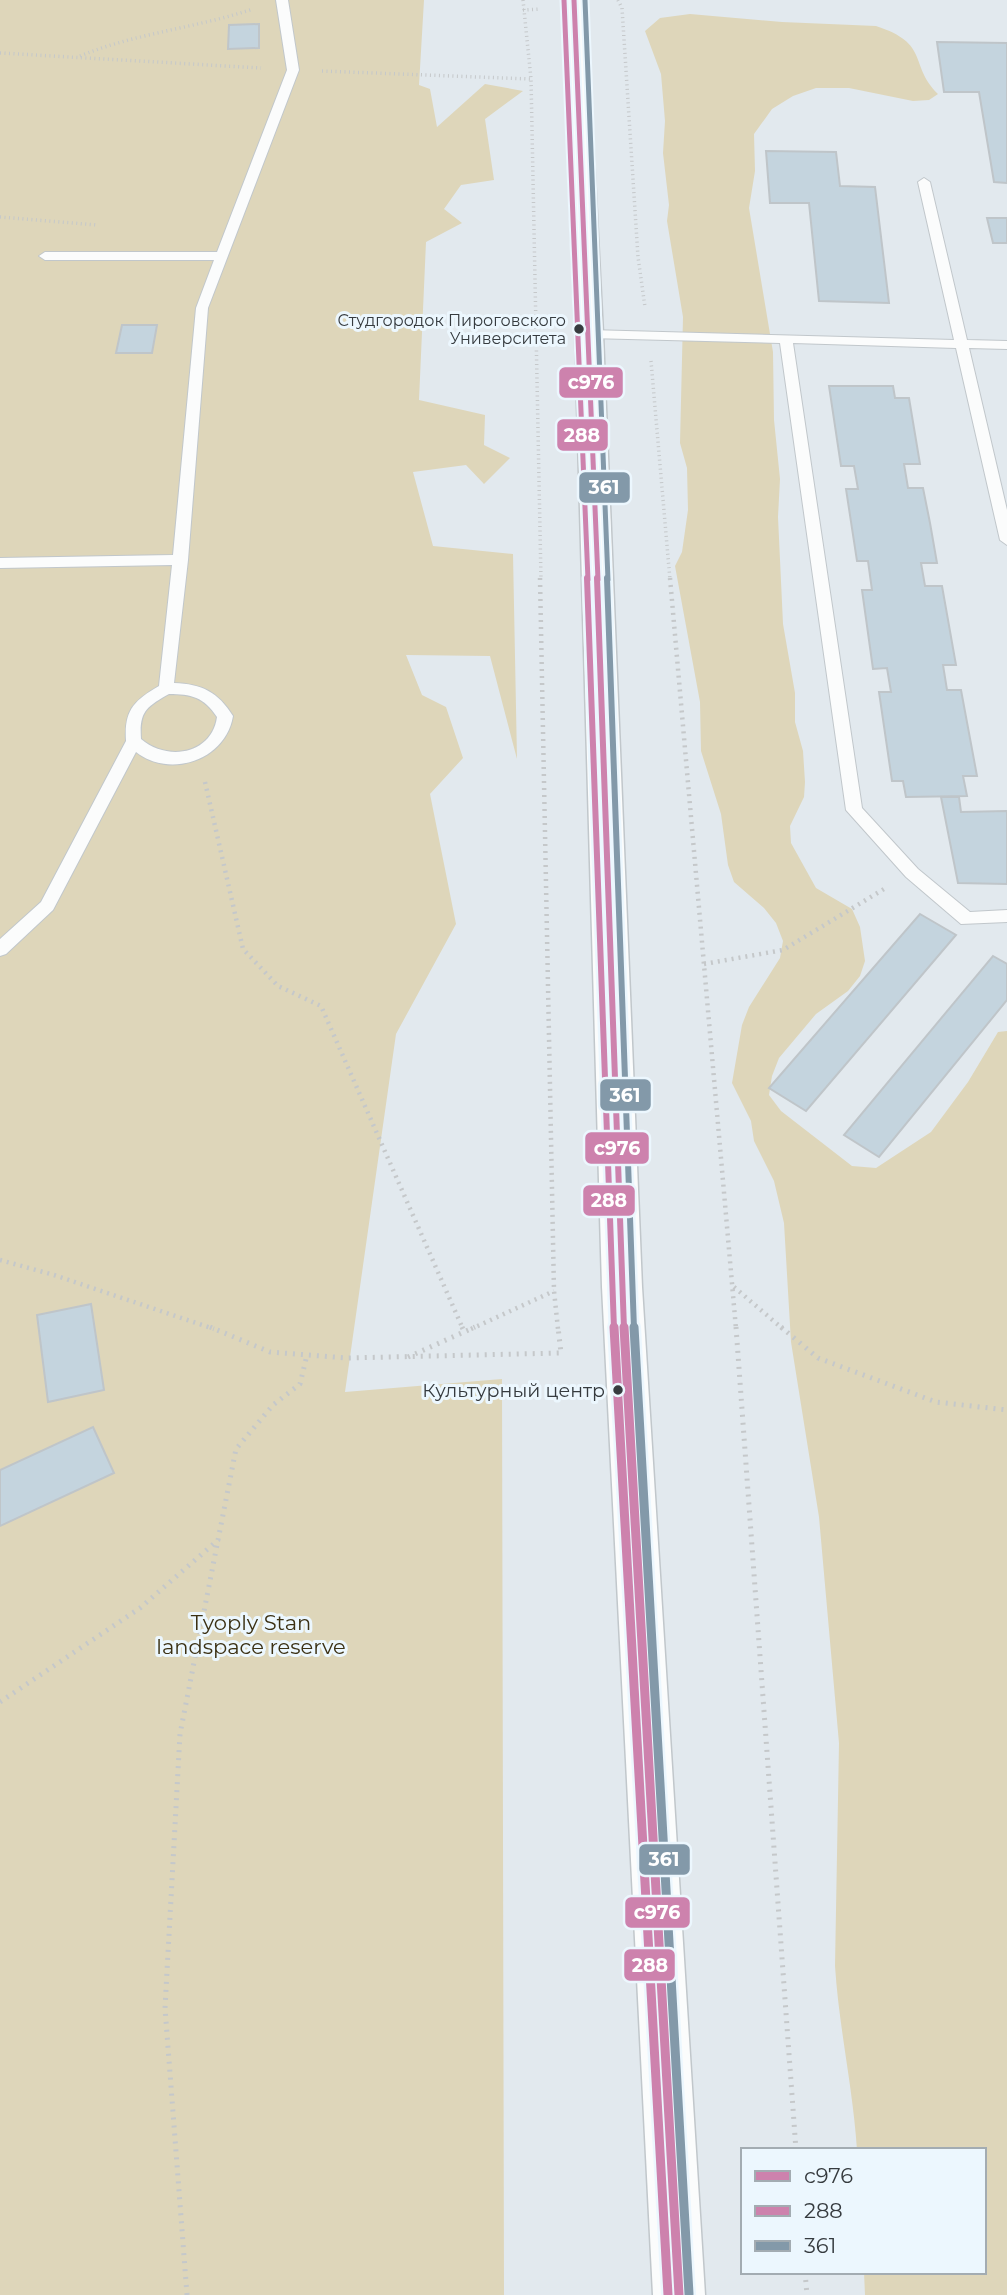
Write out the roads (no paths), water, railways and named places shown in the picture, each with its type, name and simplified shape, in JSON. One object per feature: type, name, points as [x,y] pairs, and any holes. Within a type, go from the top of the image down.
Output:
[{"type":"main road","points":[[574,0],[589,334],[622,1287],[679,2295]]},
{"type":"lane","points":[[166,689],[181,560],[202,308],[293,70],[282,0]]},
{"type":"lane","points":[[924,182],[964,345],[1007,540]]},
{"type":"lane","points":[[45,256],[222,256]]},
{"type":"lane","points":[[589,334],[1007,345]]},
{"type":"lane","points":[[786,339],[854,810],[912,873],[967,919],[1007,916]]},
{"type":"lane","points":[[0,563],[181,560]]},
{"type":"lane","points":[[0,949],[47,906],[134,741],[132,720],[145,701],[166,689],[192,688],[213,697],[225,716],[222,732],[211,746],[189,756],[167,758],[148,752],[134,741]]},
{"type":"place","name":"Студгородок Пироговского Университета","points":[[579,329]]},
{"type":"place","name":"Культурный центр","points":[[618,1390]]},
{"type":"park label","name":"Tyoply Stan landspace reserve","points":[[251,1635]]}]
